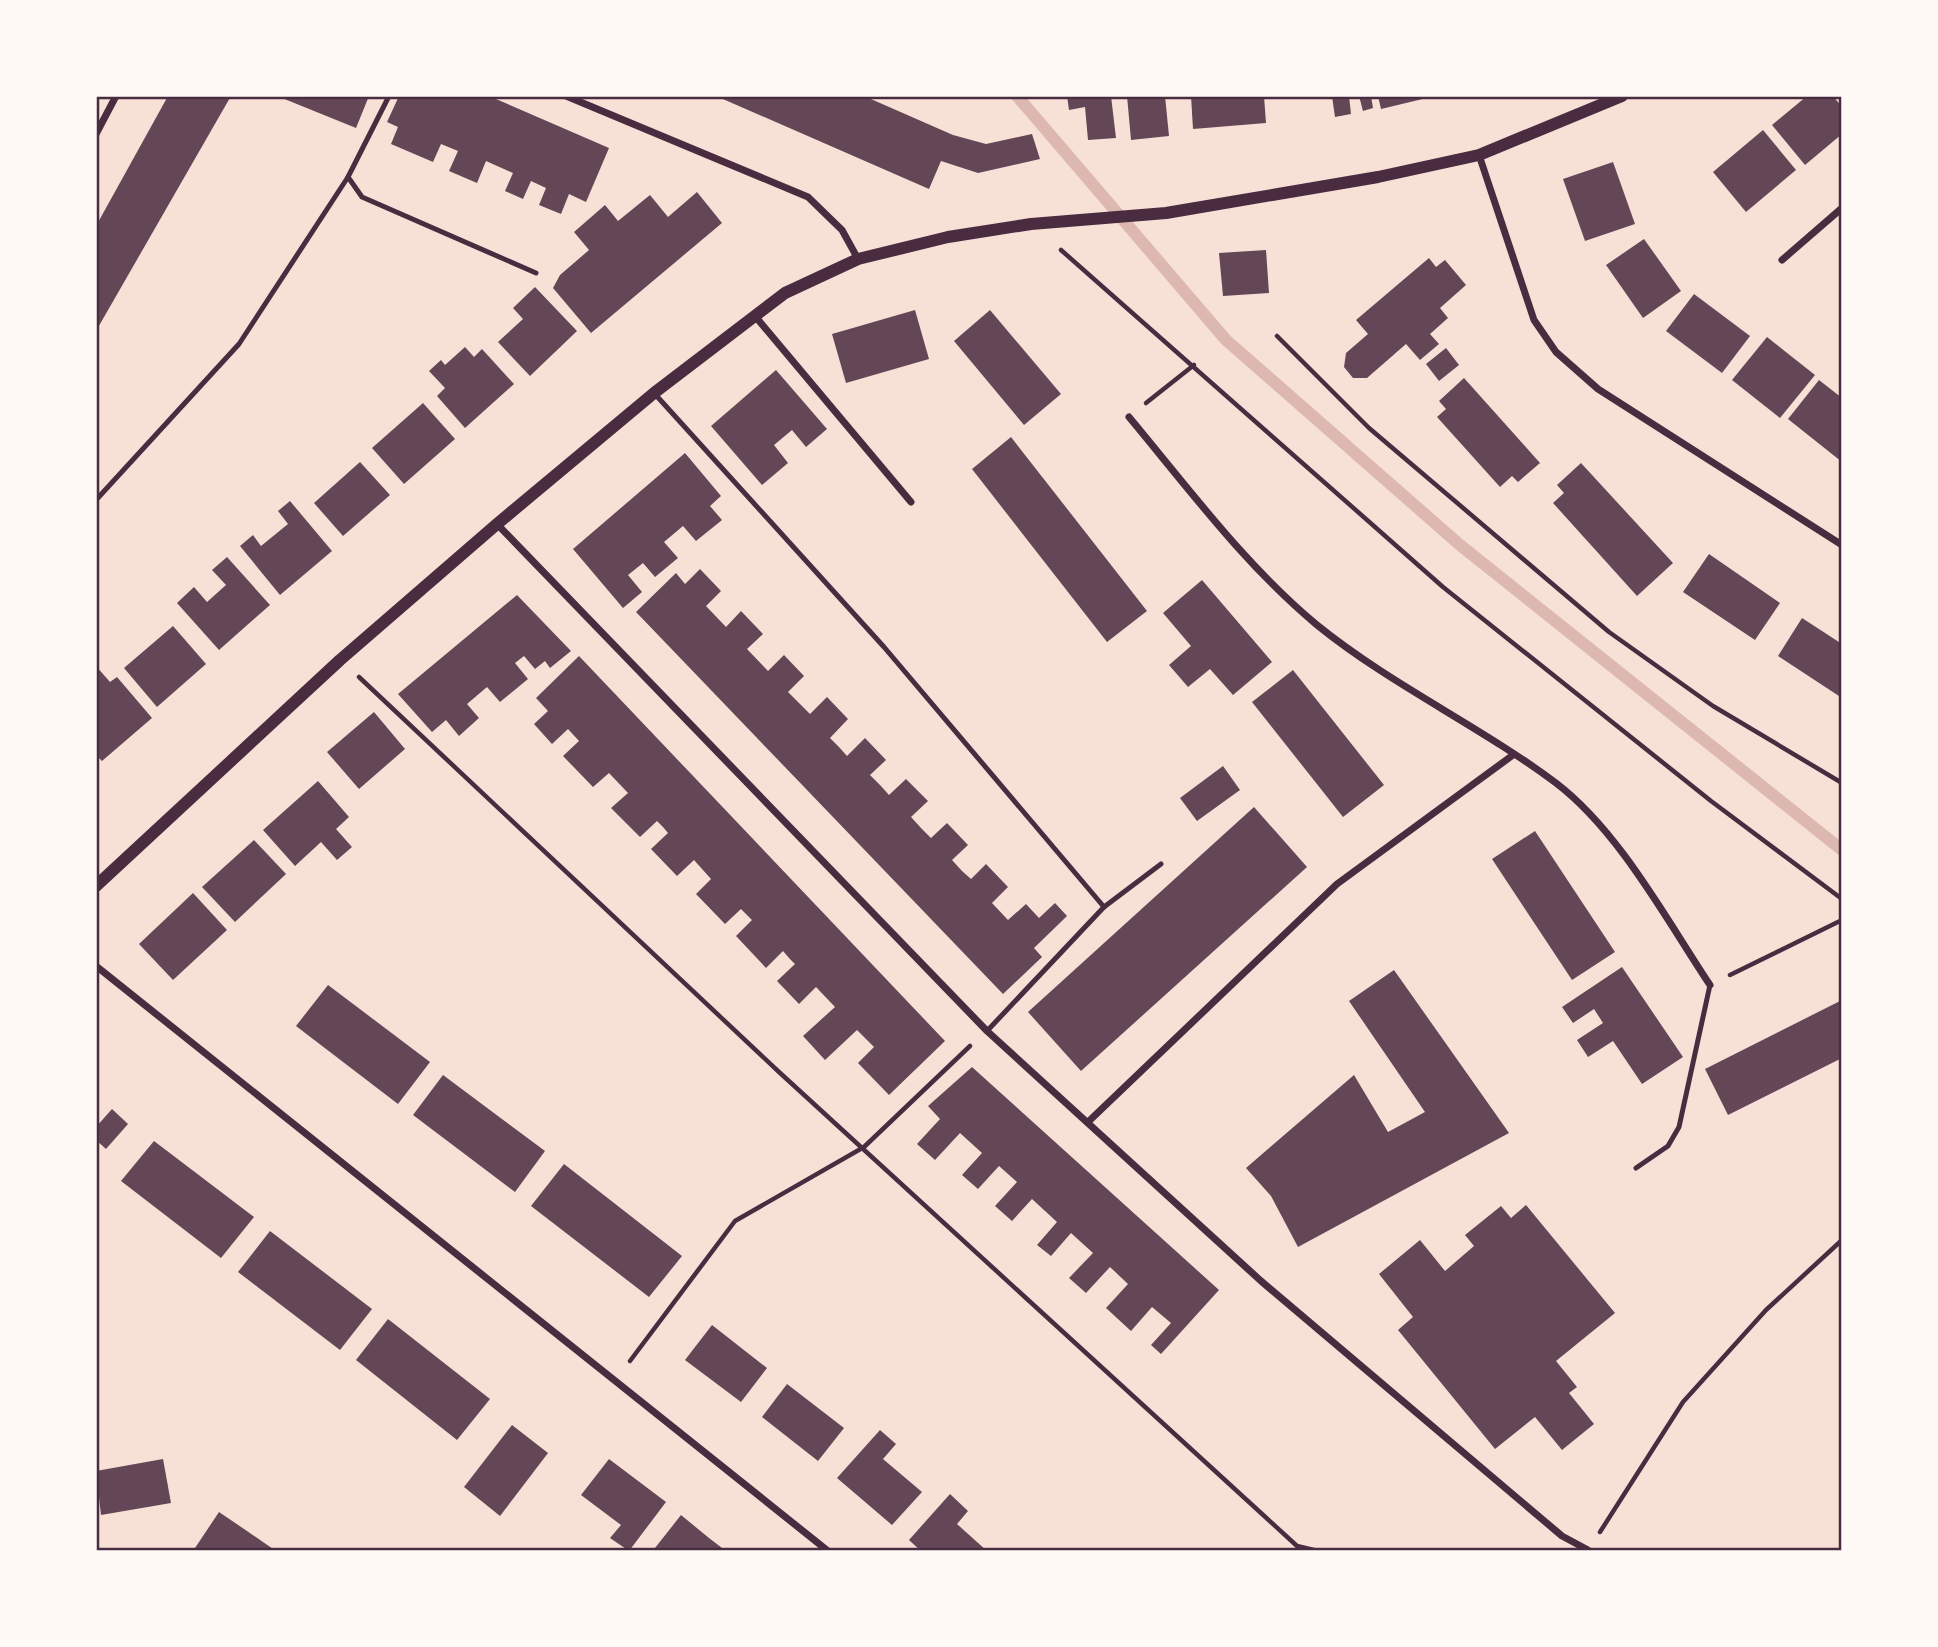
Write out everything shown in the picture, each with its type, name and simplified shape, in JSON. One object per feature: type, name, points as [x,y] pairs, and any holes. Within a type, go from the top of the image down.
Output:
[{"type":"street","points":[[96,134],[116,96]]},
{"type":"street","points":[[566,96],[808,197],[842,230],[858,259]]},
{"type":"street","points":[[96,886],[340,660],[497,524],[654,393],[785,293],[858,259],[948,237],[1031,224],[1166,213],[1378,177],[1479,155],[1622,96]]},
{"type":"street","points":[[1479,155],[1534,320],[1556,352],[1598,389],[1842,545]]},
{"type":"street","points":[[1782,260],[1842,208]]},
{"type":"street","points":[[755,316],[911,502]]},
{"type":"street","points":[[1129,417],[1252,565],[1318,626],[1557,784],[1594,820],[1629,864],[1710,985]]},
{"type":"street","points":[[497,524],[987,1031],[1261,1281],[1562,1536],[1588,1550]]},
{"type":"street","points":[[1088,1122],[1337,884],[1513,755]]},
{"type":"street","points":[[96,966],[828,1551]]},
{"type":"lane","points":[[96,500],[239,344],[348,177],[389,96]]},
{"type":"lane","points":[[348,177],[362,197],[536,272]]},
{"type":"lane","points":[[654,393],[884,646],[1104,907]]},
{"type":"lane","points":[[987,1031],[1104,907],[1161,864]]},
{"type":"lane","points":[[1636,1168],[1668,1146],[1679,1127],[1710,985]]},
{"type":"path","points":[[1031,224],[1443,587],[1712,801],[1842,899]]},
{"type":"path","points":[[1277,336],[1369,428],[1609,632],[1713,706],[1842,783]]},
{"type":"path","points":[[1129,417],[1194,365]]},
{"type":"path","points":[[340,660],[779,1072],[1297,1546],[1318,1551]]},
{"type":"path","points":[[1710,985],[1842,920]]},
{"type":"path","points":[[614,1381],[735,1221],[864,1147],[987,1031]]},
{"type":"path","points":[[1588,1550],[1683,1402],[1766,1310],[1842,1240]]},
{"type":"building","points":[[168,96],[231,96],[96,331],[96,226]]},
{"type":"building","points":[[277,96],[369,96],[356,128]]},
{"type":"building","points":[[399,96],[489,96],[609,148],[586,202],[569,194],[561,214],[539,205],[546,188],[531,181],[523,199],[505,191],[513,173],[486,161],[477,183],[449,171],[458,151],[441,144],[433,162],[391,144],[398,127],[387,122]]},
{"type":"building","points":[[716,96],[864,96],[953,135],[986,144],[1032,134],[1040,159],[978,173],[941,161],[929,189]]},
{"type":"building","points":[[1067,96],[1111,96],[1116,138],[1088,140],[1085,107],[1069,110]]},
{"type":"building","points":[[1127,96],[1165,96],[1169,136],[1131,140]]},
{"type":"building","points":[[1191,96],[1264,96],[1266,123],[1193,129]]},
{"type":"building","points":[[1332,96],[1349,96],[1351,114],[1335,117]]},
{"type":"building","points":[[1359,96],[1371,96],[1373,108],[1363,111]]},
{"type":"building","points":[[1378,96],[1431,96],[1431,97],[1381,109]]},
{"type":"building","points":[[1807,96],[1833,96],[1842,107],[1842,134],[1805,165],[1772,125]]},
{"type":"building","points":[[1763,130],[1796,170],[1746,212],[1713,172]]},
{"type":"building","points":[[1613,162],[1635,224],[1585,241],[1563,179]]},
{"type":"building","points":[[697,192],[722,223],[591,333],[553,288],[560,275],[589,250],[574,232],[605,205],[618,221],[650,195],[668,217]]},
{"type":"building","points":[[1644,239],[1681,291],[1643,318],[1606,265]]},
{"type":"building","points":[[1266,250],[1269,293],[1223,296],[1219,253]]},
{"type":"building","points":[[1429,258],[1436,267],[1445,260],[1466,285],[1440,308],[1448,318],[1430,334],[1439,344],[1420,360],[1406,344],[1367,378],[1353,378],[1344,367],[1346,353],[1368,334],[1356,320]]},
{"type":"building","points":[[535,287],[577,331],[530,376],[498,342],[523,319],[513,308]]},
{"type":"building","points":[[1694,294],[1750,336],[1722,373],[1666,331]]},
{"type":"building","points":[[915,310],[929,359],[846,383],[832,334]]},
{"type":"building","points":[[990,310],[1061,394],[1024,425],[954,341]]},
{"type":"building","points":[[1767,337],[1815,375],[1780,418],[1732,380]]},
{"type":"building","points":[[465,347],[474,357],[482,349],[514,384],[465,428],[437,396],[445,388],[429,371],[441,360],[445,365]]},
{"type":"building","points":[[1446,348],[1459,365],[1439,381],[1426,364]]},
{"type":"building","points":[[776,370],[827,429],[806,447],[792,430],[774,445],[788,463],[762,485],[711,426]]},
{"type":"building","points":[[1464,378],[1540,463],[1518,482],[1512,476],[1500,487],[1437,417],[1446,409],[1439,401]]},
{"type":"building","points":[[1819,380],[1842,398],[1842,462],[1788,419]]},
{"type":"building","points":[[423,403],[455,439],[404,484],[372,448]]},
{"type":"building","points":[[1011,437],[1147,611],[1107,642],[972,469]]},
{"type":"building","points":[[685,453],[721,496],[710,506],[722,520],[696,541],[683,526],[664,542],[678,558],[655,577],[643,563],[628,575],[642,592],[623,608],[573,549]]},
{"type":"building","points":[[360,462],[390,495],[343,536],[314,503]]},
{"type":"building","points":[[1581,463],[1673,563],[1637,596],[1553,503],[1564,493],[1557,485]]},
{"type":"building","points":[[290,501],[332,551],[280,595],[240,546],[253,535],[261,546],[288,524],[278,511]]},
{"type":"building","points":[[1709,554],[1780,603],[1755,640],[1683,592]]},
{"type":"building","points":[[227,557],[270,605],[219,650],[177,603],[194,587],[207,602],[226,585],[212,570]]},
{"type":"building","points":[[700,569],[721,591],[706,606],[726,627],[741,611],[763,634],[747,649],[768,671],[784,655],[804,676],[788,692],[810,714],[827,697],[848,719],[830,738],[847,756],[865,738],[886,760],[870,775],[889,795],[906,779],[928,801],[911,817],[921,828],[931,838],[947,823],[968,845],[952,860],[962,871],[971,879],[986,864],[1008,887],[992,903],[1008,920],[1026,904],[1039,918],[1055,903],[1067,916],[1034,948],[1042,957],[1003,994],[636,612],[676,573],[685,584]]},
{"type":"building","points":[[1202,580],[1272,662],[1233,695],[1210,669],[1188,687],[1169,665],[1191,646],[1163,613]]},
{"type":"building","points":[[517,595],[571,651],[550,668],[545,661],[535,669],[524,656],[515,663],[528,679],[500,702],[487,687],[467,704],[479,718],[459,736],[446,720],[432,732],[398,694]]},
{"type":"building","points":[[1802,618],[1842,644],[1842,698],[1778,656]]},
{"type":"building","points":[[173,626],[206,664],[157,707],[124,668]]},
{"type":"building","points":[[579,656],[945,1041],[889,1095],[858,1063],[874,1047],[857,1030],[825,1060],[803,1036],[835,1007],[816,987],[799,1004],[777,981],[795,964],[783,951],[766,968],[736,936],[752,920],[741,909],[725,924],[696,894],[711,879],[694,860],[677,876],[651,849],[668,833],[663,827],[657,821],[640,837],[611,808],[628,793],[609,773],[593,787],[563,756],[579,741],[568,729],[552,744],[534,724],[548,711],[536,698]]},
{"type":"building","points":[[96,666],[110,682],[117,677],[152,718],[102,761],[96,755]]},
{"type":"building","points":[[1293,670],[1384,785],[1343,817],[1252,702]]},
{"type":"building","points":[[374,712],[405,749],[359,789],[327,752]]},
{"type":"building","points":[[1223,766],[1240,790],[1197,821],[1180,798]]},
{"type":"building","points":[[318,781],[349,817],[336,829],[352,847],[337,860],[321,842],[295,866],[263,830]]},
{"type":"building","points":[[1254,807],[1307,867],[1081,1071],[1028,1012]]},
{"type":"building","points":[[1535,831],[1615,952],[1572,980],[1492,859]]},
{"type":"building","points":[[254,840],[286,874],[235,922],[202,887]]},
{"type":"building","points":[[193,893],[227,930],[173,980],[139,944]]},
{"type":"building","points":[[1622,967],[1683,1057],[1642,1084],[1613,1041],[1588,1057],[1577,1040],[1603,1023],[1594,1009],[1573,1023],[1562,1007]]},
{"type":"building","points":[[1394,970],[1509,1133],[1298,1247],[1271,1196],[1246,1168],[1354,1075],[1388,1132],[1425,1112],[1349,1001]]},
{"type":"building","points":[[328,985],[430,1062],[398,1104],[296,1026]]},
{"type":"building","points":[[1842,1000],[1842,1058],[1728,1115],[1705,1069]]},
{"type":"building","points":[[972,1067],[1219,1290],[1161,1354],[1151,1345],[1171,1323],[1152,1307],[1131,1331],[1106,1308],[1128,1284],[1110,1267],[1086,1293],[1069,1278],[1093,1253],[1071,1233],[1051,1256],[1037,1245],[1057,1222],[1032,1199],[1012,1221],[995,1206],[1017,1182],[999,1166],[978,1189],[962,1175],[982,1153],[960,1133],[935,1160],[917,1144],[940,1119],[928,1106]]},
{"type":"building","points":[[443,1075],[545,1151],[515,1192],[413,1115]]},
{"type":"building","points":[[112,1109],[128,1124],[106,1149],[96,1140],[96,1127]]},
{"type":"building","points":[[154,1141],[254,1217],[221,1258],[121,1181]]},
{"type":"building","points":[[564,1164],[682,1256],[649,1297],[531,1206]]},
{"type":"building","points":[[1526,1205],[1615,1313],[1556,1361],[1577,1387],[1569,1393],[1594,1424],[1562,1450],[1535,1417],[1495,1449],[1398,1330],[1413,1317],[1379,1274],[1420,1240],[1445,1271],[1474,1246],[1465,1235],[1501,1206],[1511,1218]]},
{"type":"building","points":[[270,1231],[372,1309],[340,1350],[238,1272]]},
{"type":"building","points":[[388,1319],[490,1399],[457,1440],[356,1360]]},
{"type":"building","points":[[712,1325],[767,1368],[741,1402],[685,1360]]},
{"type":"building","points":[[787,1384],[844,1428],[818,1461],[762,1417]]},
{"type":"building","points":[[512,1425],[548,1453],[500,1516],[464,1487]]},
{"type":"building","points":[[880,1430],[896,1444],[883,1459],[922,1492],[892,1525],[837,1478]]},
{"type":"building","points":[[163,1459],[171,1503],[101,1515],[96,1471]]},
{"type":"building","points":[[609,1459],[666,1502],[629,1551],[610,1538],[621,1525],[581,1495]]},
{"type":"building","points":[[950,1494],[968,1511],[957,1524],[987,1551],[921,1551],[909,1540]]},
{"type":"building","points":[[219,1512],[247,1531],[276,1551],[193,1551]]},
{"type":"building","points":[[681,1515],[726,1551],[658,1551],[655,1548]]},
{"type":"waterway","points":[[1017,96],[1226,340],[1460,545],[1842,850]]}]
